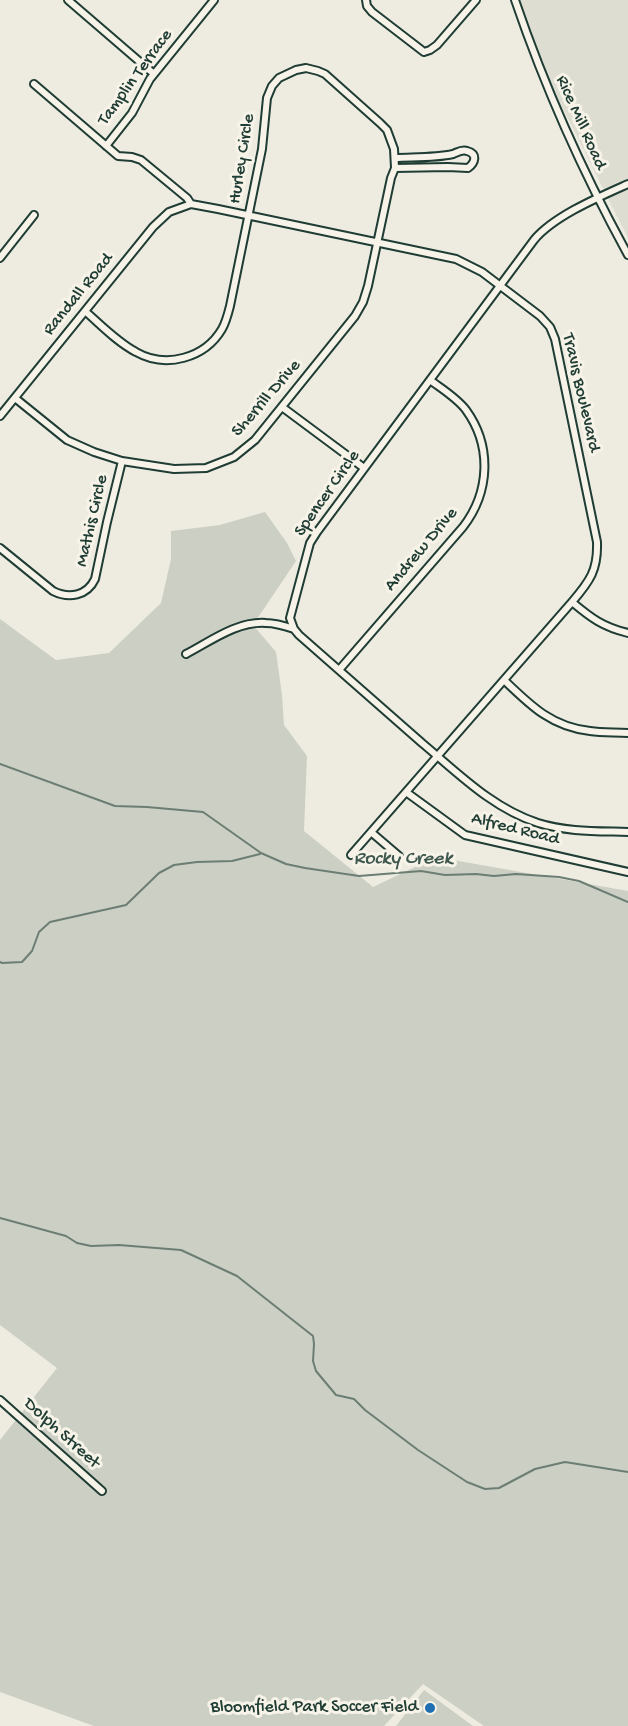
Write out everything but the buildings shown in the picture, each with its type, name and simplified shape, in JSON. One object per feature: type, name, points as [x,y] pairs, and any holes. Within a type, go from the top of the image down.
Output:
[{"type":"street","points":[[68,0],[154,74]]},
{"type":"street","name":"Tamplin Terrace","points":[[106,146],[132,113],[154,74],[214,0]]},
{"type":"street","points":[[366,0],[372,12],[424,52],[430,51],[437,45],[476,0]]},
{"type":"street","name":"Rice Mill Road","points":[[515,0],[559,116],[628,255]]},
{"type":"street","name":"Hurley Circle","points":[[85,311],[142,356],[166,360],[193,355],[221,330],[230,306],[262,150],[267,98],[275,82],[289,71],[306,68],[325,75],[387,130],[396,158],[378,242]]},
{"type":"street","points":[[34,84],[118,156],[141,160],[187,198],[191,204]]},
{"type":"street","points":[[395,168],[448,166],[468,168],[475,160],[471,153],[465,150],[453,154],[396,158]]},
{"type":"street","name":"Spencer Circle","points":[[294,629],[290,618],[310,543],[363,468],[542,230],[598,197],[628,184]]},
{"type":"street","name":"Travis Boulevard","points":[[191,204],[456,259],[482,272],[545,321],[557,345],[597,542],[597,559],[592,576],[572,602],[351,855]]},
{"type":"street","name":"Randall Road","points":[[0,416],[162,218],[176,208],[191,204]]},
{"type":"street","points":[[0,258],[34,215]]},
{"type":"street","name":"Sherrill Drive","points":[[15,398],[67,440],[122,461],[186,469],[206,468],[220,463],[246,448],[260,435],[360,308],[378,242]]},
{"type":"street","name":"Andrew Drive","points":[[339,670],[463,527],[474,511],[482,492],[485,479],[484,457],[478,432],[465,408],[430,380]]},
{"type":"street","points":[[282,407],[363,468]]},
{"type":"street","name":"Mathis Circle","points":[[0,548],[53,591],[70,596],[84,592],[92,586],[95,579],[106,522],[122,461]]},
{"type":"street","points":[[572,602],[594,620],[628,633]]},
{"type":"street","points":[[186,654],[244,625],[264,623],[294,629],[298,635],[484,796],[530,820],[568,829],[628,832]]},
{"type":"street","points":[[504,680],[544,716],[560,724],[590,731],[628,733]]},
{"type":"street","name":"Alfred Road","points":[[406,792],[465,835],[628,872]]},
{"type":"street","points":[[371,832],[399,856]]},
{"type":"street","name":"Dolph Street","points":[[0,1400],[102,1491]]},
{"type":"shaded area","points":[[519,0],[628,0],[628,238],[554,91]]},
{"type":"shaded area","points":[[265,512],[287,543],[296,561],[253,625],[276,652],[284,725],[307,756],[304,831],[373,887],[436,857],[628,891],[628,1726],[484,1726],[423,1684],[384,1726],[94,1726],[0,1692],[0,1440],[57,1368],[0,1325],[0,619],[56,660],[109,653],[161,603],[171,559],[171,531],[220,525]]},
{"type":"shaded area","name":"Bloomfield Park Soccer Field","points":[[424,1690],[473,1726],[396,1726]]},
{"type":"waterway","name":"Rocky Creek","points":[[0,764],[115,806],[203,812],[261,853],[286,864],[359,876],[421,871],[445,875],[516,874],[559,877],[579,881],[628,902]]},
{"type":"waterway","name":"Rocky Creek","points":[[0,962],[22,962],[32,951],[39,932],[50,922],[126,905],[159,873],[174,865],[232,861],[260,854]]},
{"type":"waterway","points":[[0,1218],[66,1236],[77,1243],[91,1246],[119,1245],[181,1250],[237,1276],[313,1336],[313,1361],[316,1371],[336,1395],[354,1399],[418,1450],[467,1482],[485,1489],[499,1488],[535,1469],[565,1462],[628,1472]]},
{"type":"place","name":"Bloomfield Park Soccer Field","points":[[430,1708]]}]
